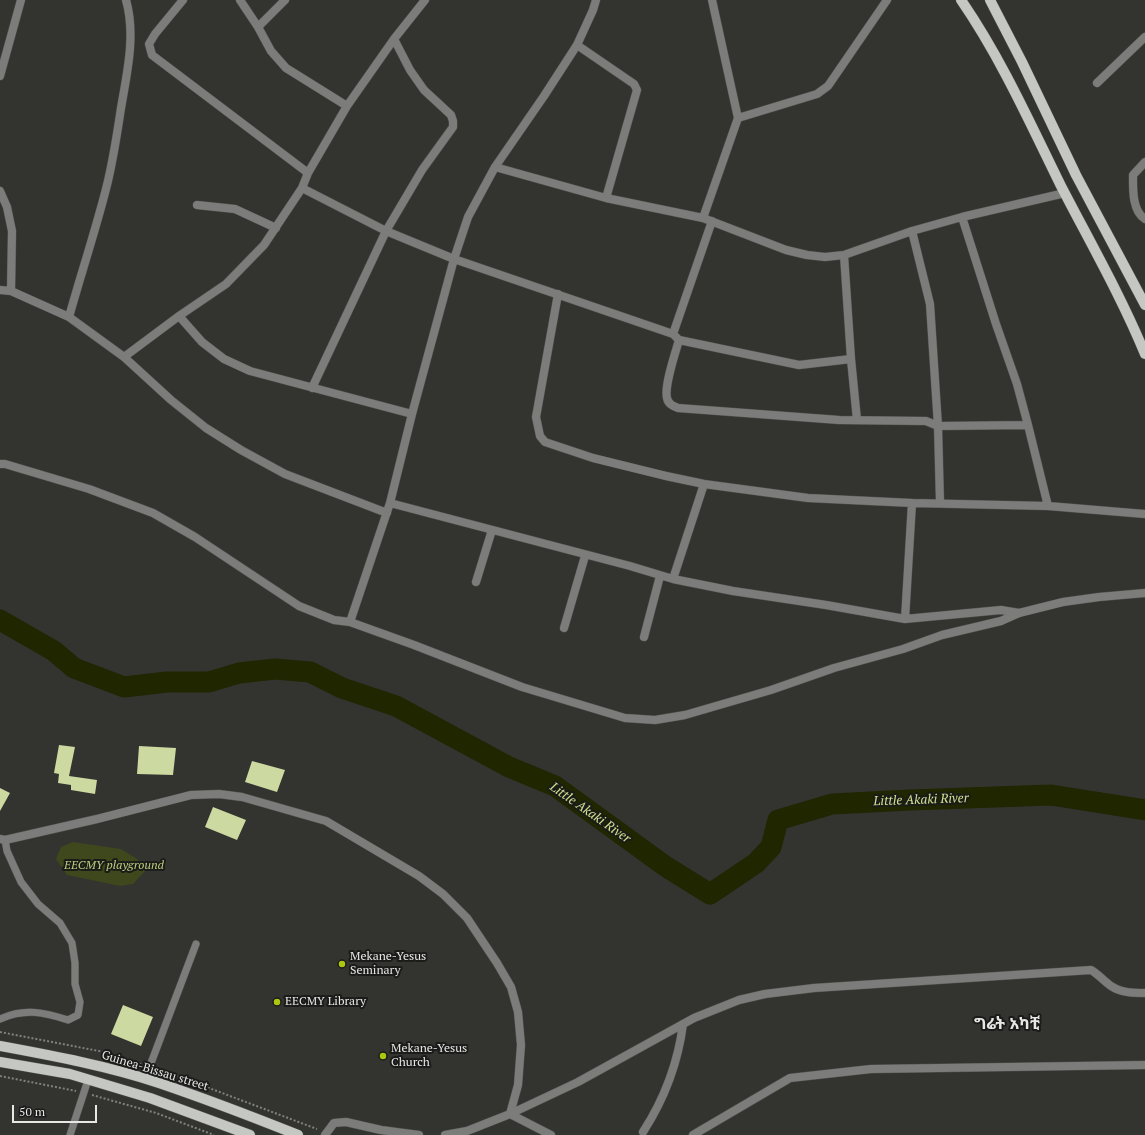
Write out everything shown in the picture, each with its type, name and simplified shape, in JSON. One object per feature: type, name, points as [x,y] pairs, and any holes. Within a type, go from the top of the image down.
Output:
[{"type":"main road","points":[[961,0],[974,18],[1008,77],[1065,192],[1109,275],[1145,354]]},
{"type":"main road","points":[[990,0],[1022,62],[1076,175],[1145,305]]},
{"type":"main road","name":"Guinea-Bissau street","points":[[0,1046],[72,1059],[145,1079],[226,1107],[298,1135]]},
{"type":"main road","points":[[0,1062],[70,1074],[150,1098],[250,1135]]},
{"type":"street","points":[[0,76],[21,0]]},
{"type":"street","points":[[69,317],[106,190],[114,152],[127,78],[131,38],[128,6],[126,0]]},
{"type":"street","points":[[183,0],[155,34],[149,44],[152,55],[232,114],[308,173]]},
{"type":"street","points":[[240,0],[258,27],[271,51],[286,68],[346,106]]},
{"type":"street","points":[[258,27],[285,0]]},
{"type":"street","points":[[124,357],[179,316],[226,284],[264,245],[302,188],[308,173],[346,106],[394,39],[425,0]]},
{"type":"street","points":[[350,622],[390,503],[412,414],[454,259],[468,217],[495,167],[577,45],[596,0]]},
{"type":"street","points":[[703,218],[738,118],[712,0]]},
{"type":"street","points":[[738,118],[817,94],[828,86],[887,0]]},
{"type":"street","points":[[1097,83],[1145,37]]},
{"type":"street","points":[[312,388],[386,231],[422,170],[453,127],[451,115],[424,90],[410,70],[394,39]]},
{"type":"street","points":[[577,45],[634,84],[637,90],[606,198]]},
{"type":"street","points":[[1145,162],[1133,175],[1133,198],[1142,217],[1145,219]]},
{"type":"street","points":[[495,167],[606,198],[703,218],[786,250],[800,254],[825,257],[844,255],[912,231],[962,217],[1065,192]]},
{"type":"street","points":[[302,188],[386,231],[454,259],[558,294],[676,337],[799,365],[851,359]]},
{"type":"street","points":[[0,191],[12,231],[12,291]]},
{"type":"street","points":[[197,205],[235,209],[276,228]]},
{"type":"street","points":[[962,217],[1017,384],[1048,506]]},
{"type":"street","points":[[712,221],[676,337],[666,390],[667,399],[671,405],[678,408],[839,420],[926,421],[938,426],[1028,425]]},
{"type":"street","points":[[912,231],[930,304],[938,426],[940,503]]},
{"type":"street","points":[[844,255],[857,420]]},
{"type":"street","points":[[0,298],[0,290],[12,291],[69,317],[124,357],[171,400],[206,428],[241,450],[286,474],[387,513]]},
{"type":"street","points":[[558,294],[536,417],[540,436],[545,442],[593,458],[666,476],[704,484],[808,498],[912,503],[1048,506],[1145,514]]},
{"type":"street","points":[[179,316],[202,342],[224,359],[250,371],[412,414]]},
{"type":"street","points":[[0,464],[6,464],[89,489],[153,513],[195,537],[299,606],[334,620],[350,622],[414,645],[522,687],[625,718],[655,720],[685,715],[757,694],[834,668],[903,649],[942,635],[1001,621],[1019,613],[1062,602],[1145,593]]},
{"type":"street","points":[[673,579],[704,484]]},
{"type":"street","points":[[390,503],[585,556],[630,566],[660,576],[733,591],[905,619],[1001,610],[1019,613]]},
{"type":"street","points":[[905,619],[912,503]]},
{"type":"street","points":[[476,582],[492,530]]},
{"type":"street","points":[[564,628],[585,556]]},
{"type":"street","points":[[644,637],[660,576]]},
{"type":"street","points":[[2,839],[97,819],[191,795],[219,794],[242,797],[326,821],[419,876],[443,894],[467,918],[497,962],[511,987],[518,1012],[521,1045],[518,1086],[510,1114]]},
{"type":"street","points":[[445,1135],[467,1131],[510,1114],[578,1082],[694,1018],[739,1000],[765,994],[814,988],[1091,970],[1098,974],[1112,987],[1132,993],[1145,993]]},
{"type":"street","points":[[643,1132],[656,1111],[665,1092],[681,1042],[683,1024]]},
{"type":"street","points":[[693,1135],[790,1078],[871,1069],[1145,1065]]},
{"type":"street","points":[[510,1114],[551,1135]]},
{"type":"street","points":[[325,1135],[334,1123],[346,1122],[381,1130],[418,1135]]},
{"type":"lane","points":[[0,1019],[21,1012],[36,1012],[68,1020],[78,1015],[80,1002],[75,984],[75,963],[72,943],[60,922],[38,904],[21,882],[2,839]]},
{"type":"lane","points":[[145,1079],[196,944]]},
{"type":"lane","points":[[70,1135],[88,1080]]},
{"type":"path","points":[[0,1076],[84,1093],[156,1114],[214,1135]]},
{"type":"green space","name":"EECMY playground","points":[[73,842],[121,849],[137,859],[146,870],[133,884],[120,886],[67,875],[56,859],[61,847]]},
{"type":"building","points":[[59,745],[75,747],[69,776],[97,780],[95,794],[71,790],[71,785],[58,783],[59,774],[54,773]]},
{"type":"building","points":[[139,746],[176,748],[173,775],[137,774]]},
{"type":"building","points":[[252,761],[285,770],[277,792],[245,782]]},
{"type":"building","points":[[0,788],[10,793],[0,811]]},
{"type":"building","points":[[213,807],[246,820],[237,840],[205,827]]},
{"type":"building","points":[[123,1005],[153,1017],[141,1046],[111,1034]]},
{"type":"waterway","name":"Little Akaki River","points":[[0,620],[54,651],[74,668],[124,687],[167,682],[209,682],[239,673],[275,669],[310,672],[342,688],[396,706],[509,767],[555,786],[665,866],[710,894],[756,863],[771,847],[778,820],[832,804],[1051,795],[1145,810]]},
{"type":"place","name":"Mekane-Yesus Seminary","points":[[342,964]]},
{"type":"place","name":"EECMY Library","points":[[277,1002]]},
{"type":"place","name":"Mekane-Yesus Church","points":[[383,1056]]},
{"type":"district","name":"ግሬት አካቺ","points":[[1007,1024]]}]
